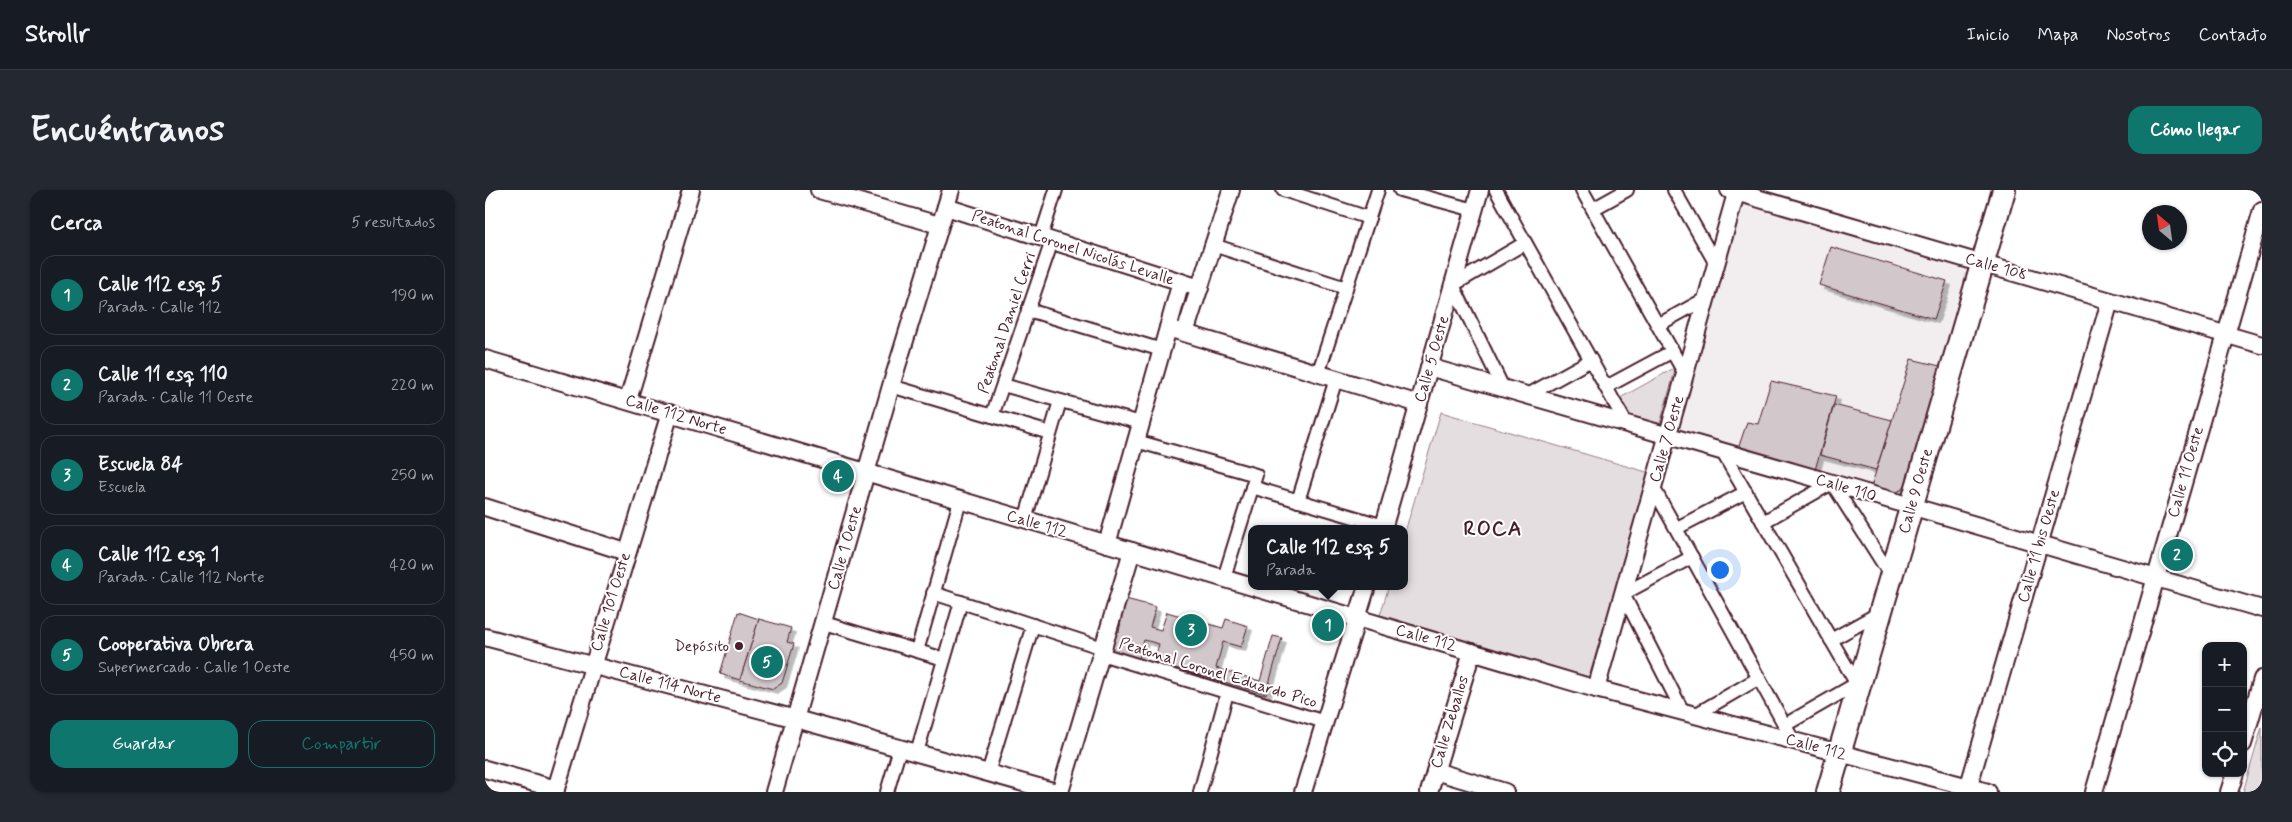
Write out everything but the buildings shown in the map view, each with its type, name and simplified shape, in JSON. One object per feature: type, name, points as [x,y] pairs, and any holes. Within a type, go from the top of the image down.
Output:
[{"type":"main road","name":"Calle 9 Oeste","points":[[1828,792],[1840,754],[1857,686],[1881,612],[2004,190]]},
{"type":"street","points":[[628,400],[691,190]]},
{"type":"street","points":[[819,190],[939,225]]},
{"type":"street","name":"Calle 1 Oeste","points":[[774,792],[891,386],[951,190]]},
{"type":"street","name":"Peatonal Daniel Cerri","points":[[992,416],[1028,310],[1056,190]]},
{"type":"street","points":[[1185,333],[1231,190]]},
{"type":"street","points":[[1283,190],[1317,195],[1369,218]]},
{"type":"street","points":[[1318,374],[1378,190]]},
{"type":"street","points":[[1400,190],[1487,195],[1525,243],[1627,425]]},
{"type":"street","points":[[1583,190],[1685,374]]},
{"type":"street","points":[[1593,209],[1627,190]]},
{"type":"street","points":[[1674,190],[1717,264]]},
{"type":"street","name":"Calle 7 Oeste","points":[[1596,689],[1717,264],[1735,191]]},
{"type":"street","name":"Calle 108","points":[[1735,191],[2262,346]]},
{"type":"street","name":"Calle 5 Oeste","points":[[1384,525],[1453,285],[1487,195]]},
{"type":"street","name":"Peatonal Coronel Nicolás Levalle","points":[[946,208],[1200,288]]},
{"type":"street","name":"Calle 11 Oeste","points":[[2094,792],[2262,210]]},
{"type":"street","points":[[1504,390],[1453,285],[1525,243]]},
{"type":"street","points":[[1213,245],[1346,288]]},
{"type":"street","points":[[1107,544],[1181,282]]},
{"type":"street","points":[[1658,325],[1707,298]]},
{"type":"street","name":"Calle 11 bis Oeste","points":[[1968,789],[2110,301]]},
{"type":"street","points":[[1028,310],[1161,350]]},
{"type":"street","points":[[1168,328],[1419,404]]},
{"type":"street","points":[[1606,387],[1673,351]]},
{"type":"street","name":"Calle 112 Norte","points":[[485,359],[670,412],[867,472]]},
{"type":"street","points":[[1527,396],[1591,360]]},
{"type":"street","name":"Calle 110","points":[[1429,367],[2262,610]]},
{"type":"street","points":[[1298,500],[1336,379]]},
{"type":"street","points":[[1003,385],[1141,423]]},
{"type":"street","points":[[891,386],[1050,433]]},
{"type":"street","points":[[1025,520],[1060,401]]},
{"type":"street","name":"Calle 101 Oeste","points":[[555,791],[670,412]]},
{"type":"street","points":[[1136,441],[1254,481],[1298,500],[1377,525]]},
{"type":"street","points":[[1723,453],[1857,686],[1785,725]]},
{"type":"street","name":"Calle 112","points":[[867,472],[1248,585]]},
{"type":"street","points":[[1224,578],[1254,481]]},
{"type":"street","points":[[1763,522],[1832,483],[1891,576]]},
{"type":"street","points":[[1653,487],[1794,742]]},
{"type":"street","points":[[1677,528],[1746,492]]},
{"type":"street","points":[[917,651],[960,500]]},
{"type":"street","points":[[485,507],[626,552]]},
{"type":"street","points":[[1060,792],[1132,551]]},
{"type":"street","points":[[1692,557],[1623,594],[1689,714],[1759,678]]},
{"type":"street","name":"Calle 112","points":[[1264,590],[1596,689],[1968,789],[1988,792]]},
{"type":"street","points":[[1303,792],[1366,590]]},
{"type":"street","name":"Peatonal Coronel Eduardo Pico","points":[[933,592],[1033,625],[1102,651],[1325,722]]},
{"type":"street","points":[[917,752],[961,602]]},
{"type":"street","points":[[1831,640],[1881,612]]},
{"type":"street","points":[[824,623],[944,659]]},
{"type":"street","points":[[988,773],[1033,625]]},
{"type":"street","name":"Calle 114 Norte","points":[[485,637],[917,752],[988,773],[1023,788],[1056,792]]},
{"type":"street","name":"Calle Zeballos","points":[[1429,792],[1471,652]]},
{"type":"street","points":[[2247,732],[2262,679]]},
{"type":"street","points":[[1200,792],[1227,692]]},
{"type":"street","points":[[887,792],[900,748]]},
{"type":"street","points":[[485,769],[555,791]]},
{"type":"street","points":[[1435,771],[1505,792]]},
{"type":"street","points":[[2229,792],[2234,777]]},
{"type":"shaded area","points":[[1737,192],[1982,264],[1911,507],[1667,437]]},
{"type":"shaded area","points":[[1676,367],[1657,434],[1595,412]]},
{"type":"shaded area","points":[[1441,412],[1650,473],[1589,677],[1380,615],[1388,590],[1408,590],[1407,525]]},
{"type":"shaded area","points":[[2262,727],[2262,792],[2243,792]]},
{"type":"place","name":"Calle 112 esq 1","points":[[838,476]]},
{"type":"place","name":"Calle 11 esq 110","points":[[2177,555]]},
{"type":"place","name":"Calle 112 esq 5","points":[[1328,625]]},
{"type":"place","name":"Escuela 84","points":[[1191,630]]},
{"type":"place","name":"Depósito","points":[[739,646]]},
{"type":"place","name":"Cooperativa Obrera","points":[[767,662]]},
{"type":"district","name":"ROCA","points":[[1493,529]]}]
